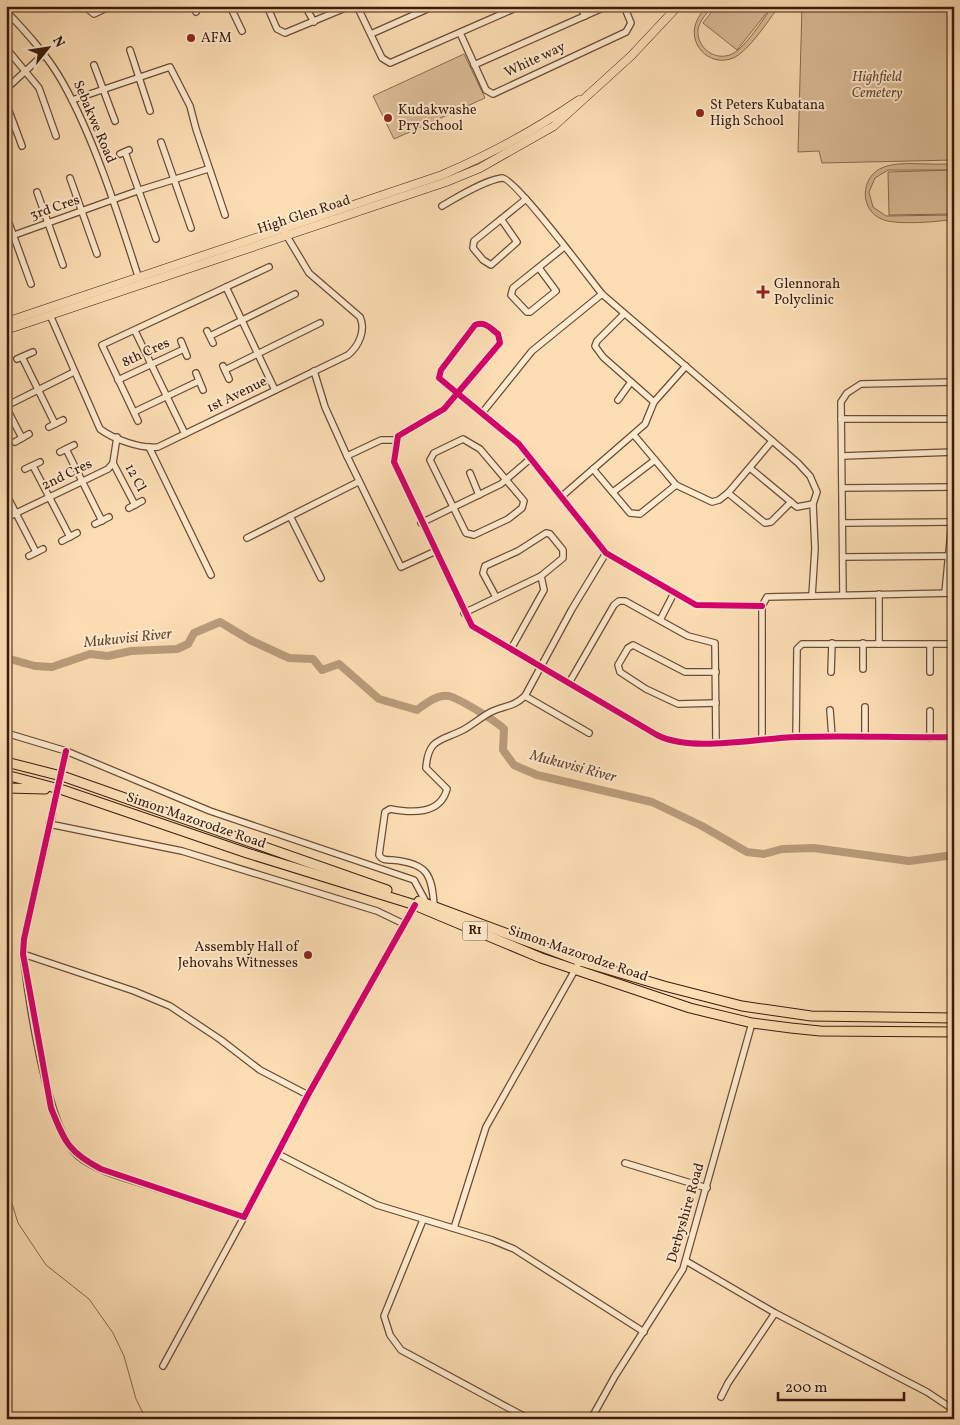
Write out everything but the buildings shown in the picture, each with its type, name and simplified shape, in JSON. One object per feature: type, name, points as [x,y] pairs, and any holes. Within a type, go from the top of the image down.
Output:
[{"type":"highway","name":"Simon Mazorodze Road","points":[[6,762],[65,777],[430,905],[580,961],[694,995],[765,1011],[811,1016],[954,1018]]},
{"type":"highway","name":"Simon Mazorodze Road","points":[[6,776],[63,790],[247,853],[416,905],[486,936],[574,969],[690,1008],[752,1023],[820,1030],[954,1032]]},
{"type":"highway","points":[[6,788],[63,790]]},
{"type":"main road","name":"High Glen Road","points":[[6,322],[284,231],[434,178],[476,160],[533,131],[593,91],[631,56],[678,6]]},
{"type":"main road","name":"High Glen Road","points":[[6,330],[139,280]]},
{"type":"street","points":[[84,6],[94,14],[111,6]]},
{"type":"street","points":[[230,6],[242,31]]},
{"type":"street","points":[[267,6],[277,29],[285,33],[350,6]]},
{"type":"street","points":[[306,6],[314,22]]},
{"type":"street","points":[[357,6],[382,58],[390,63],[520,6]]},
{"type":"street","points":[[371,34],[434,6]]},
{"type":"street","points":[[580,6],[584,16]]},
{"type":"street","points":[[474,65],[607,6]]},
{"type":"street","name":"White way","points":[[460,33],[486,90],[493,94],[626,32],[631,22],[624,6]]},
{"type":"street","name":"Sebakwe Road","points":[[6,11],[44,54],[72,100],[112,201],[139,280]]},
{"type":"street","points":[[6,48],[38,88],[56,136]]},
{"type":"street","points":[[130,50],[150,112]]},
{"type":"street","points":[[6,89],[44,54]]},
{"type":"street","points":[[94,65],[115,121]]},
{"type":"street","points":[[72,100],[170,67],[190,106],[208,169],[225,215]]},
{"type":"street","points":[[6,103],[22,146]]},
{"type":"street","points":[[161,142],[191,228]]},
{"type":"street","points":[[125,152],[156,239]]},
{"type":"street","name":"3rd Cres","points":[[6,238],[140,190],[208,169]]},
{"type":"street","points":[[70,178],[98,254]]},
{"type":"street","points":[[442,206],[458,197],[503,178],[512,183],[602,294],[798,462],[810,476],[817,492],[813,504],[815,549],[812,596]]},
{"type":"street","points":[[37,192],[63,265]]},
{"type":"street","points":[[501,219],[517,242],[491,266],[483,260],[473,245],[474,241],[501,219],[526,199]]},
{"type":"street","points":[[6,215],[31,284]]},
{"type":"street","name":"1st Avenue","points":[[149,447],[158,447],[354,350],[362,333],[362,321],[358,314],[339,301],[309,273],[284,231]]},
{"type":"street","points":[[539,268],[556,291],[530,312],[527,312],[511,295],[512,291],[539,268],[564,247]]},
{"type":"street","points":[[138,421],[102,346],[269,267]]},
{"type":"street","points":[[226,287],[275,390]]},
{"type":"street","points":[[213,343],[208,334],[295,294]]},
{"type":"street","points":[[482,414],[532,351],[602,294]]},
{"type":"street","points":[[624,314],[597,341],[595,346],[603,357],[654,402]]},
{"type":"street","points":[[50,315],[100,429],[117,437],[149,447],[211,575]]},
{"type":"street","points":[[229,378],[224,368],[258,354],[320,323]]},
{"type":"street","points":[[762,606],[703,607],[674,593],[606,554],[514,439],[457,395],[440,381],[438,376],[475,325],[486,324],[498,334],[500,344],[457,395],[444,409],[401,434],[396,440],[394,462],[421,523],[472,626],[539,667],[673,743],[796,736],[954,737]]},
{"type":"street","points":[[135,330],[185,434]]},
{"type":"street","points":[[181,341],[187,356]]},
{"type":"street","name":"8th Cres","points":[[118,380],[184,349]]},
{"type":"street","points":[[33,352],[20,358],[39,390],[52,425],[63,420]]},
{"type":"street","points":[[561,497],[634,435],[649,418],[654,402],[686,366]]},
{"type":"street","points":[[314,371],[325,407],[358,482],[401,567],[436,551]]},
{"type":"street","points":[[22,438],[6,407],[74,372]]},
{"type":"street","points":[[196,373],[204,390]]},
{"type":"street","points":[[134,412],[199,381]]},
{"type":"street","points":[[618,400],[631,382]]},
{"type":"street","points":[[843,595],[841,402],[847,393],[861,384],[954,382]]},
{"type":"street","points":[[841,419],[954,419]]},
{"type":"street","points":[[15,442],[29,434]]},
{"type":"street","points":[[634,435],[676,485],[712,502],[719,500],[728,493],[772,441]]},
{"type":"street","name":"2nd Cres","points":[[6,518],[108,469],[113,463],[117,437]]},
{"type":"street","points":[[463,439],[480,450],[505,480],[524,504],[522,508],[508,519],[474,535],[468,535],[453,509],[430,460],[434,453],[463,439]]},
{"type":"street","points":[[347,456],[381,440],[396,440]]},
{"type":"street","points":[[74,445],[63,450],[82,481],[102,521]]},
{"type":"street","points":[[842,456],[954,452]]},
{"type":"street","points":[[421,523],[453,509],[505,480],[530,459]]},
{"type":"street","points":[[613,492],[655,460]]},
{"type":"street","points":[[26,469],[40,462]]},
{"type":"street","name":"12 Cl","points":[[113,463],[132,507],[142,502]]},
{"type":"street","points":[[33,466],[70,537]]},
{"type":"street","points":[[750,468],[800,508],[813,504]]},
{"type":"street","points":[[593,469],[630,513],[635,515],[640,514],[676,485]]},
{"type":"street","points":[[470,472],[479,495]]},
{"type":"street","points":[[247,538],[358,482]]},
{"type":"street","points":[[843,488],[954,487]]},
{"type":"street","points":[[728,493],[765,523],[771,522],[791,502]]},
{"type":"street","points":[[6,494],[36,552]]},
{"type":"street","points":[[945,593],[951,555],[954,500]]},
{"type":"street","points":[[290,516],[321,578]]},
{"type":"street","points":[[95,524],[109,517]]},
{"type":"street","points":[[843,523],[952,522]]},
{"type":"street","points":[[62,541],[77,533]]},
{"type":"street","points":[[464,612],[541,576],[563,558],[564,554],[548,533],[518,551],[485,566],[483,572],[496,597]]},
{"type":"street","points":[[29,556],[43,549]]},
{"type":"street","points":[[430,905],[430,876],[426,870],[399,861],[384,860],[379,854],[385,812],[390,809],[404,812],[430,811],[444,798],[447,789],[426,768],[430,749],[439,739],[462,730],[494,711],[512,706],[525,696],[539,667],[606,554]]},
{"type":"street","points":[[844,556],[951,555]]},
{"type":"street","points":[[511,649],[544,590],[541,576]]},
{"type":"street","points":[[660,620],[674,593]]},
{"type":"street","points":[[762,739],[762,606],[765,599],[770,596],[954,593]]},
{"type":"street","points":[[879,594],[879,644]]},
{"type":"street","points":[[569,683],[618,601],[625,601],[688,636],[714,642],[716,742]]},
{"type":"street","points":[[831,672],[832,643]]},
{"type":"street","points":[[863,643],[863,669]]},
{"type":"street","points":[[796,736],[798,647],[803,644],[954,644]]},
{"type":"street","points":[[930,644],[930,672]]},
{"type":"street","points":[[716,672],[685,672],[633,645],[628,648],[618,665],[620,672],[670,701],[685,705],[716,703]]},
{"type":"street","points":[[525,696],[589,733]]},
{"type":"street","points":[[865,707],[865,737]]},
{"type":"street","points":[[830,710],[832,736]]},
{"type":"street","points":[[930,711],[930,738]]},
{"type":"street","points":[[6,733],[66,751],[210,811],[414,880],[430,905]]},
{"type":"street","points":[[64,765],[66,751]]},
{"type":"street","points":[[53,811],[24,939],[23,954],[52,1108],[59,1128],[73,1151],[80,1158],[115,1175],[244,1217]]},
{"type":"street","points":[[49,824],[182,850],[377,911],[404,924]]},
{"type":"street","points":[[163,1366],[278,1154],[308,1094],[416,905]]},
{"type":"street","points":[[23,954],[134,991],[170,1006],[221,1040],[260,1070],[308,1094]]},
{"type":"street","points":[[454,1228],[486,1127],[580,961]]},
{"type":"street","name":"Derbyshire Road","points":[[591,1419],[686,1261],[752,1023]]},
{"type":"street","points":[[278,1154],[377,1205],[454,1228],[514,1249],[644,1332]]},
{"type":"street","points":[[625,1163],[707,1188]]},
{"type":"street","points":[[423,1220],[384,1316],[390,1335],[402,1350],[529,1419]]},
{"type":"street","points":[[686,1261],[775,1313],[927,1392],[954,1410]]},
{"type":"street","points":[[721,1397],[728,1383],[775,1313]]},
{"type":"green space","points":[[707,6],[713,6],[700,23],[698,36],[700,42],[708,52],[714,55],[726,56],[732,54],[743,45],[773,6],[779,6],[758,35],[739,55],[725,60],[718,60],[704,54],[696,42],[694,34],[696,23]]},
{"type":"green space","points":[[716,6],[772,6],[737,50],[703,23]]},
{"type":"green space","name":"Highfield Cemetery","points":[[802,6],[954,6],[954,160],[822,163],[819,151],[798,152]]},
{"type":"green space","points":[[464,54],[485,98],[394,139],[373,96]]},
{"type":"green space","points":[[897,164],[954,165],[954,170],[888,170],[875,178],[869,192],[873,207],[886,216],[954,215],[954,219],[891,222],[876,216],[870,210],[866,202],[866,186],[870,178],[884,167]]},
{"type":"green space","points":[[952,170],[953,214],[889,215],[888,172]]},
{"type":"waterway","name":"Mukuvisi River","points":[[6,658],[35,666],[52,667],[90,654],[108,656],[131,651],[177,649],[188,644],[194,633],[220,622],[250,640],[289,658],[313,659],[322,670],[339,664],[379,699],[417,710],[440,696],[454,698],[486,716],[504,729],[503,750],[514,765],[537,775],[652,802],[702,826],[747,852],[764,854],[782,849],[814,848],[909,861],[954,855]]},
{"type":"waterway","points":[[6,1184],[18,1223],[46,1265],[89,1299],[113,1333],[124,1356],[136,1399],[146,1419]]},
{"type":"tunnel","points":[[53,811],[63,765]]},
{"type":"cycle path","points":[[762,606],[696,605],[606,553],[519,444],[439,378],[441,370],[475,325],[482,324],[487,326],[498,334],[500,343],[444,409],[398,436],[394,462],[472,626],[657,735],[671,740],[706,744],[797,737],[954,737]]},
{"type":"cycle path","points":[[66,751],[24,939],[23,954],[51,1108],[69,1145],[81,1157],[101,1169],[244,1217],[308,1095],[415,905]]},
{"type":"place","name":"AFM","points":[[191,38]]},
{"type":"place","name":"St Peters Kubatana High School","points":[[700,113]]},
{"type":"place","name":"Kudakwashe Pry School","points":[[388,118]]},
{"type":"place","name":"Glennorah Polyclinic","points":[[763,292]]},
{"type":"place","name":"Assembly Hall of Jehovahs Witnesses","points":[[308,955]]}]
